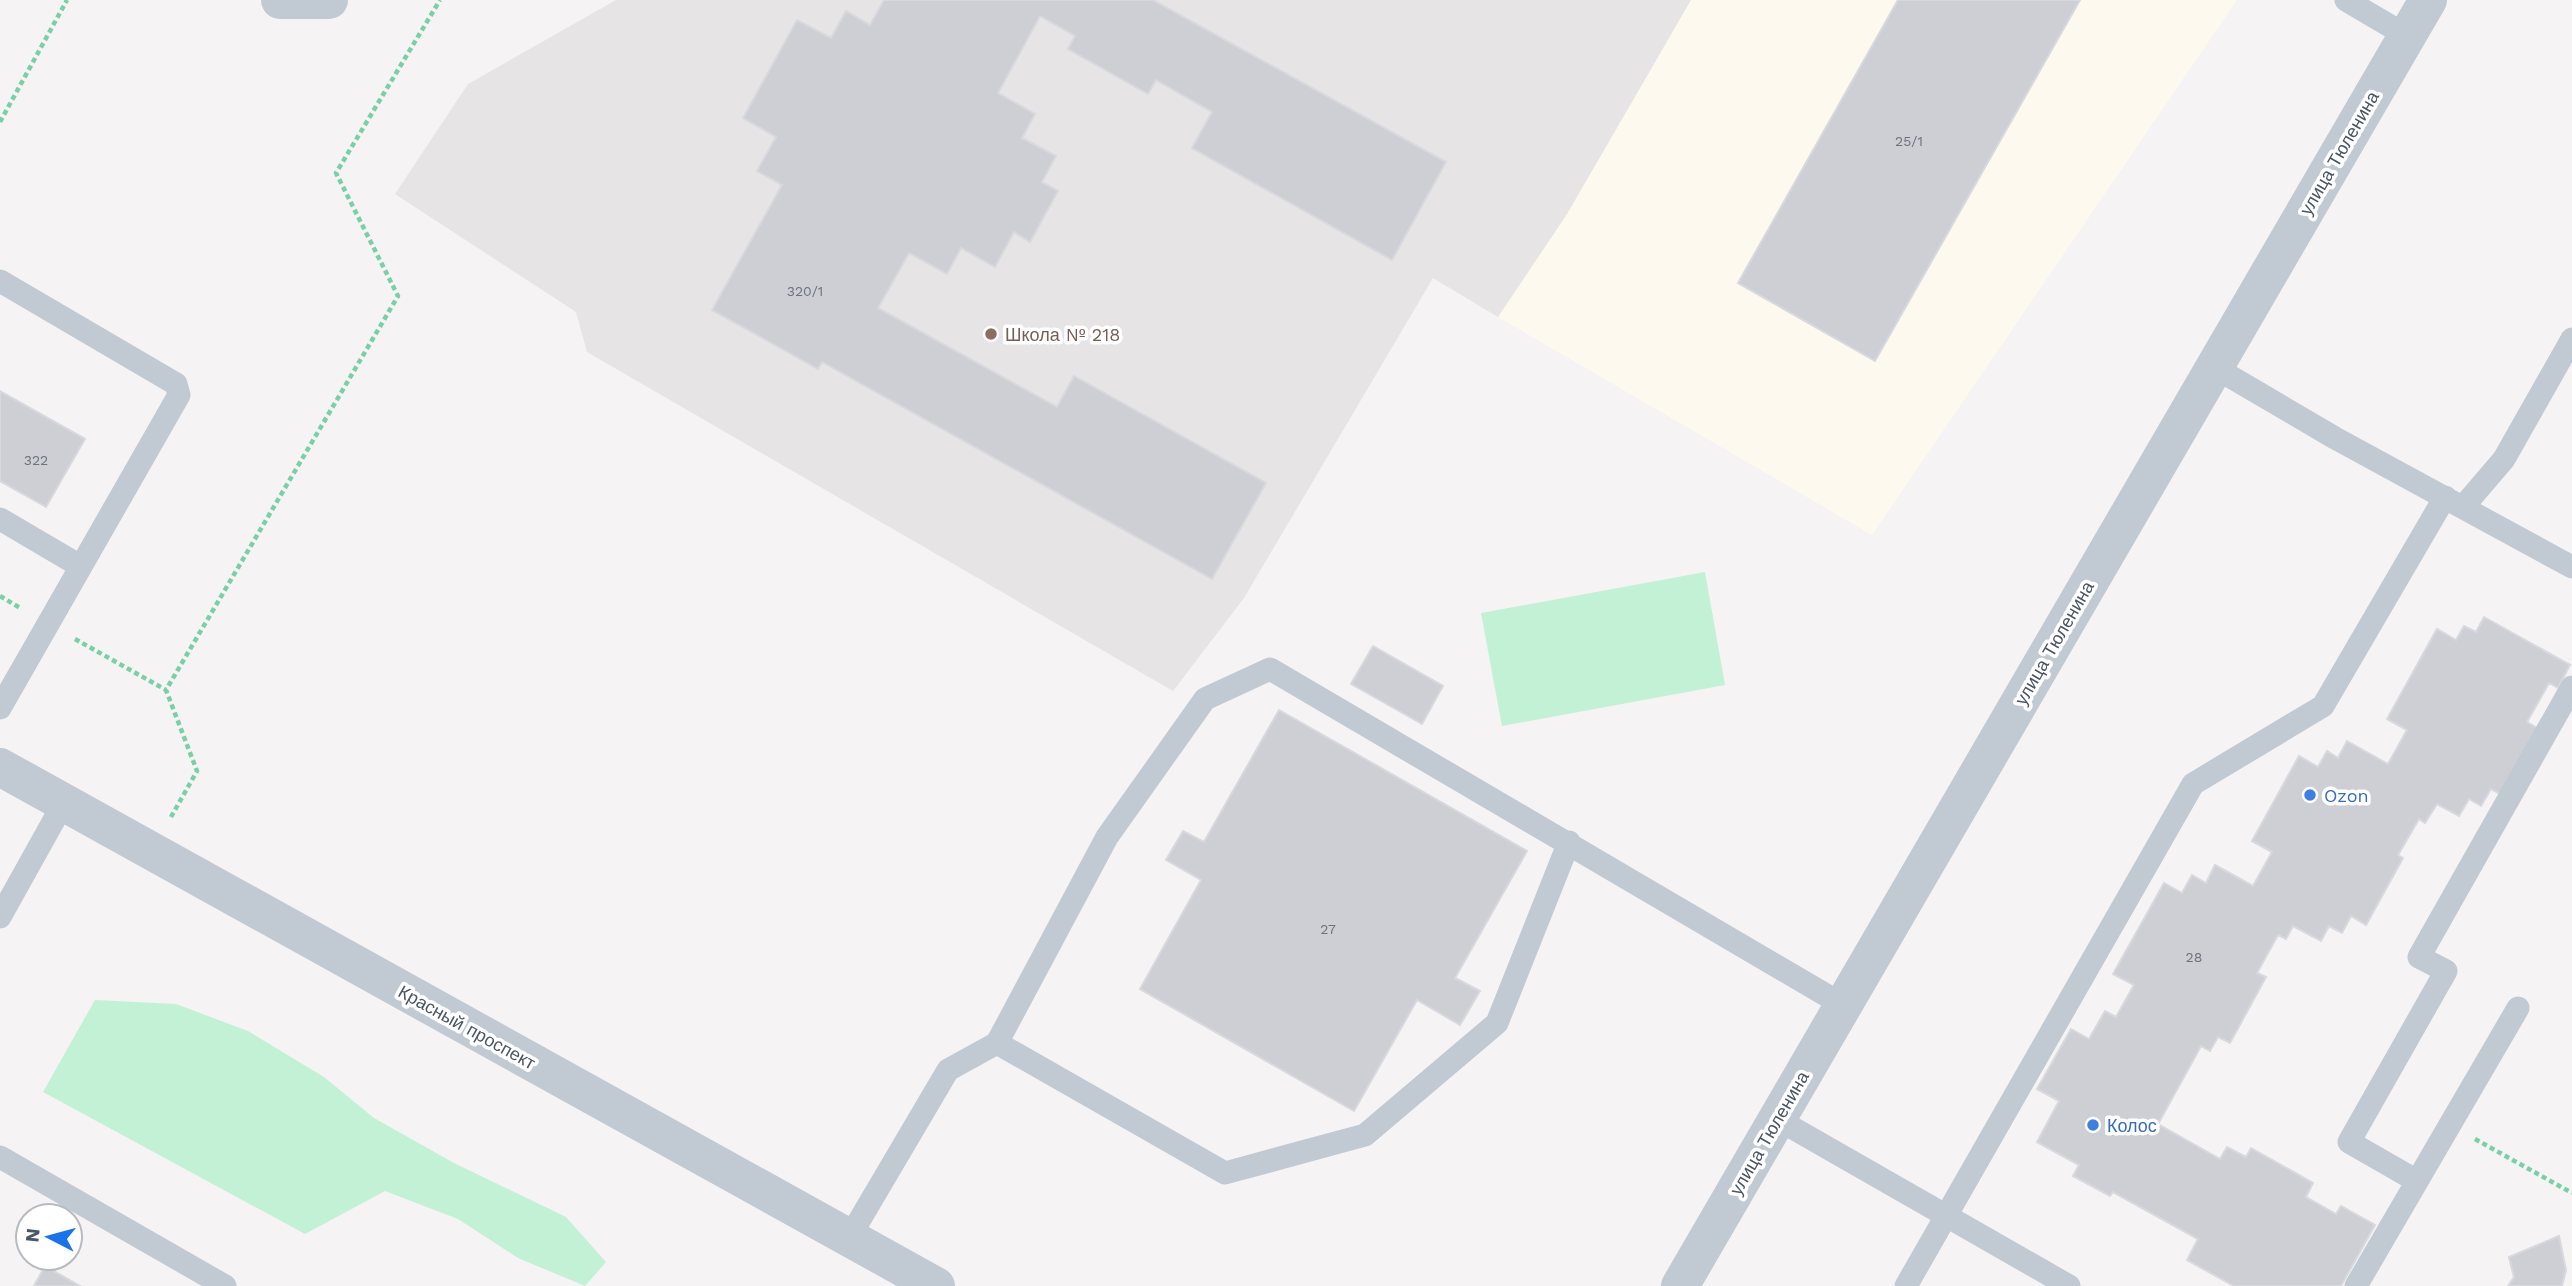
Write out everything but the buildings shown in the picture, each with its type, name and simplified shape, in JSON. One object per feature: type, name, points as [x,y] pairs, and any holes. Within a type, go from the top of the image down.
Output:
[{"type":"street","points":[[280,0],[329,0]]},
{"type":"street","name":"улица Тюленина","points":[[1680,1286],[2428,0]]},
{"type":"street","name":"Красный проспект","points":[[0,766],[151,853],[936,1286]]},
{"type":"lane","points":[[2346,0],[2407,36]]},
{"type":"lane","points":[[0,281],[179,389],[179,395],[0,708]]},
{"type":"lane","points":[[1906,1286],[2193,784],[2323,706],[2454,502],[2504,459],[2572,339]]},
{"type":"lane","points":[[2214,368],[2572,567]]},
{"type":"lane","points":[[0,519],[80,566]]},
{"type":"lane","points":[[849,1238],[948,1070],[997,1043],[1107,838],[1206,699],[1270,668],[1843,1005]]},
{"type":"lane","points":[[2417,1181],[2348,1142],[2446,971],[2419,957],[2572,687]]},
{"type":"lane","points":[[0,917],[63,804]]},
{"type":"lane","points":[[997,1043],[1225,1173],[1365,1135],[1497,1023],[1569,842]]},
{"type":"lane","points":[[2356,1286],[2518,1008]]},
{"type":"lane","points":[[1777,1119],[2069,1286]]},
{"type":"lane","points":[[0,1157],[225,1286]]},
{"type":"path","points":[[0,122],[67,0]]},
{"type":"path","points":[[166,690],[398,296],[336,173],[440,0]]},
{"type":"path","points":[[0,596],[166,690],[197,771],[151,853]]},
{"type":"path","points":[[2450,1124],[2572,1193]]},
{"type":"shaded area","name":"Школа № 218","points":[[616,0],[1691,0],[1567,214],[1498,317],[1433,278],[1244,598],[1173,691],[587,352],[576,312],[395,194],[468,84]]},
{"type":"shaded area","points":[[1691,0],[2237,0],[1872,535],[1498,317],[1567,214]]},
{"type":"green space","points":[[1705,572],[1725,685],[1502,726],[1481,613]]},
{"type":"green space","points":[[95,1000],[176,1004],[248,1031],[324,1077],[374,1118],[454,1163],[566,1217],[606,1262],[585,1286],[518,1258],[458,1219],[385,1191],[305,1234],[43,1092]]},
{"type":"place","name":"Школа № 218","points":[[991,334]]},
{"type":"place","name":"Ozon","points":[[2310,795]]},
{"type":"place","name":"Колос","points":[[2093,1125]]}]
